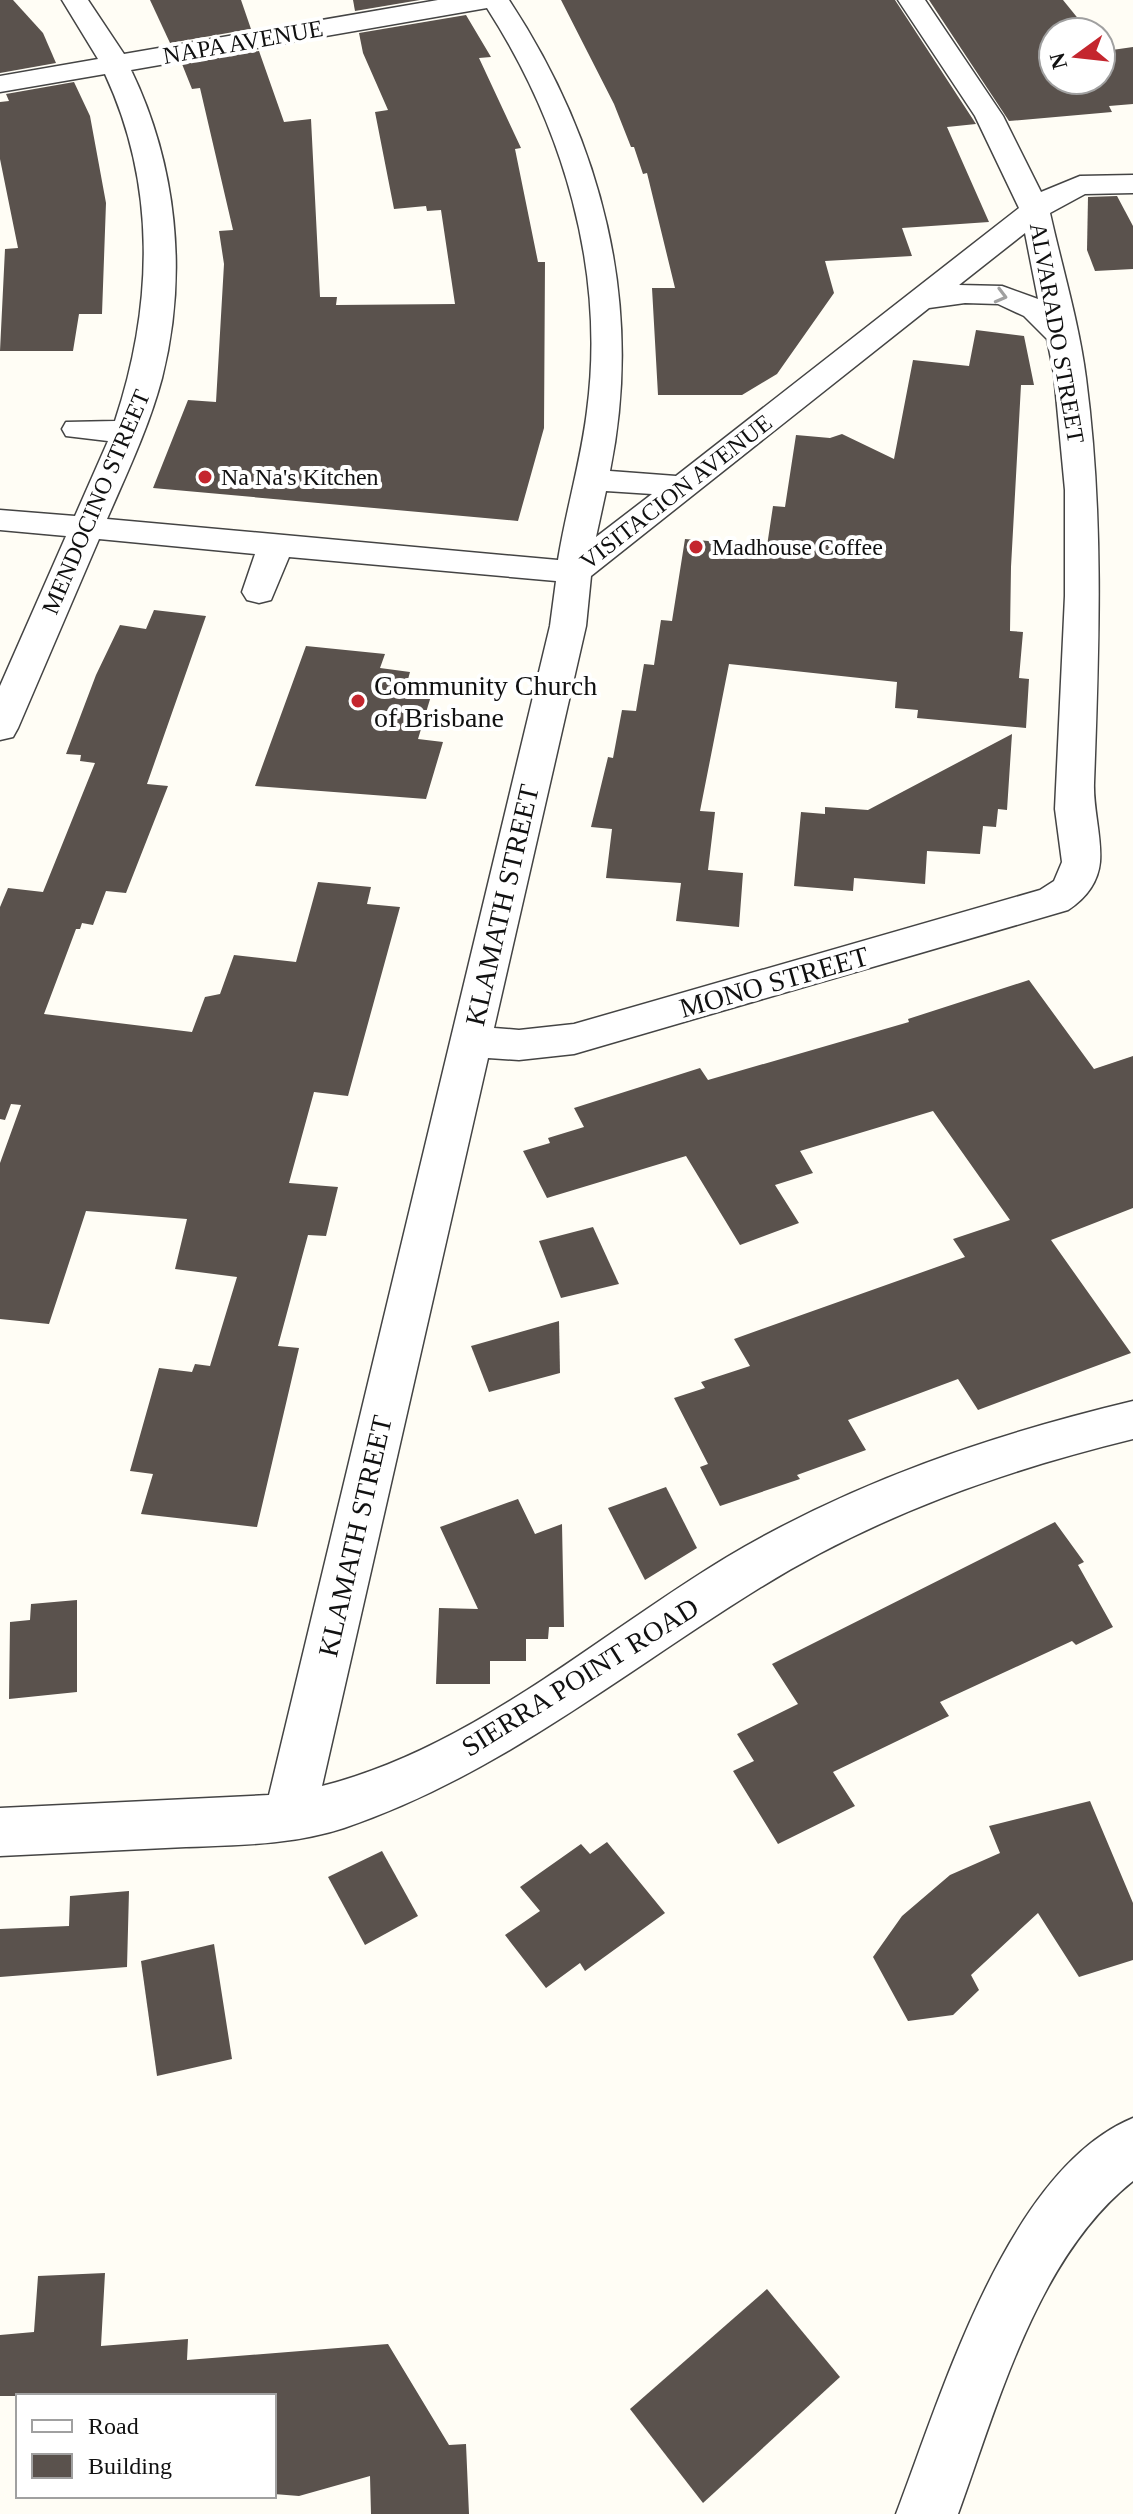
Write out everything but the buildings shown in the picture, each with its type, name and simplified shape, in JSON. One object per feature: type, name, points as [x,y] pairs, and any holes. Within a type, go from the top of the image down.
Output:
[{"type":"street","name":"MENDOCINO STREET","points":[[0,728],[128,432],[152,353],[162,278],[155,176],[117,64],[75,0]]},
{"type":"street","name":"NAPA AVENUE","points":[[0,84],[485,0]]},
{"type":"street","name":"KLAMATH STREET","points":[[289,1819],[568,626],[574,572],[606,388],[607,341],[599,248],[572,144],[528,48],[496,0]]},
{"type":"street","name":"ALVARADO STREET","points":[[911,0],[950,53],[989,116],[1035,211],[1063,339],[1078,430],[1082,490],[1083,596],[1074,809],[1081,862],[1071,889]]},
{"type":"street","name":"VISITACION AVENUE","points":[[0,520],[574,572],[1061,192],[1080,185],[1133,184]]},
{"type":"street","points":[[925,300],[974,291],[1011,298],[1044,314],[1063,339]]},
{"type":"street","points":[[78,429],[128,432]]},
{"type":"street","points":[[592,480],[681,486]]},
{"type":"street","points":[[259,592],[275,546]]},
{"type":"street","name":"MONO STREET","points":[[470,1041],[519,1045],[574,1039],[987,921],[1054,900],[1071,889]]},
{"type":"street","name":"SIERRA POINT ROAD","points":[[0,1832],[289,1819],[345,1804],[481,1745],[796,1542],[907,1491],[1077,1433],[1133,1420]]},
{"type":"street","points":[[927,2514],[1029,2266],[1058,2217],[1093,2178],[1133,2146]]},
{"type":"place","name":"Na Na's Kitchen","points":[[205,477]]},
{"type":"place","name":"Madhouse Coffee","points":[[696,547]]},
{"type":"place","name":"Community Church of Brisbane","points":[[358,701]]}]
